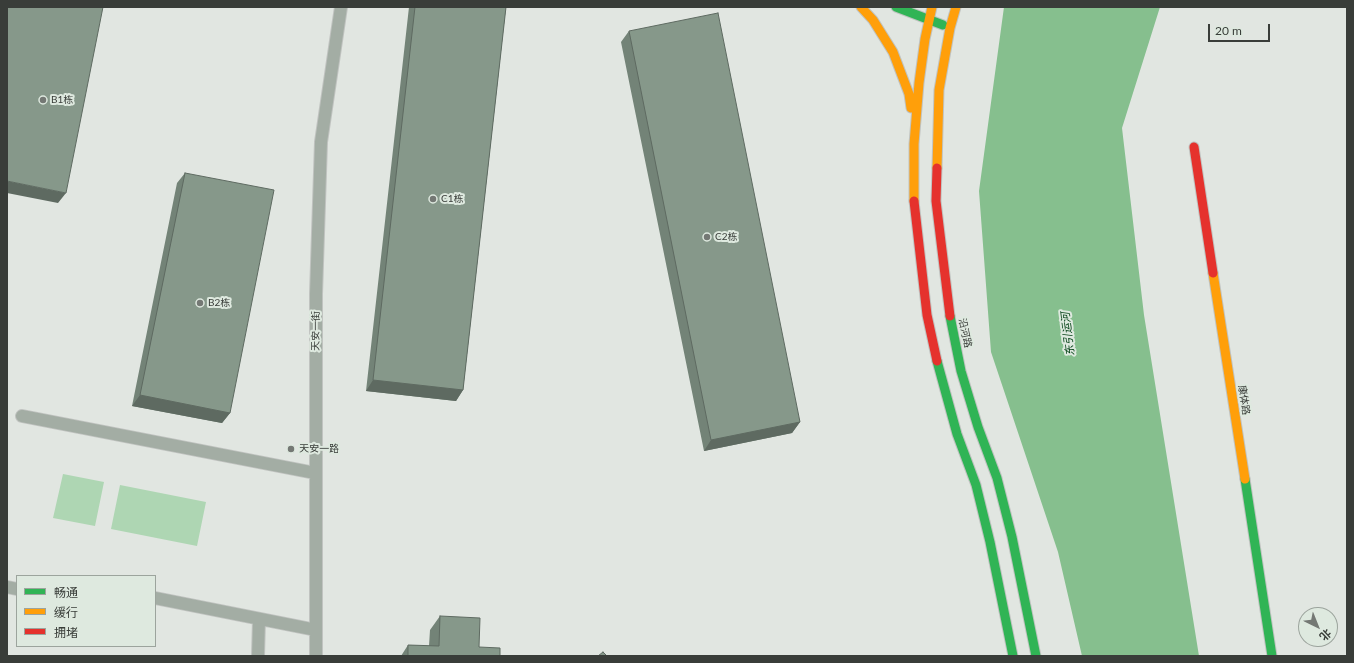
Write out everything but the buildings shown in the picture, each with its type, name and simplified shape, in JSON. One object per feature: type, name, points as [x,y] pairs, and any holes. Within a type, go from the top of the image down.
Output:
[{"type":"main road","points":[[861,7],[873,20],[893,52],[909,94],[914,144]]},
{"type":"main road","points":[[896,7],[950,28]]},
{"type":"main road","points":[[932,7],[918,83],[914,144],[914,202],[927,315],[940,377],[957,434],[978,492],[990,542],[1013,656]]},
{"type":"main road","name":"沿河路","points":[[956,7],[950,28],[939,90],[936,153],[936,201],[948,304],[961,372],[999,486],[1012,537],[1036,656]]},
{"type":"main road","name":"康体路","points":[[1194,147],[1272,656]]},
{"type":"lane","name":"天安一街","points":[[316,656],[316,294],[321,142],[341,7]]},
{"type":"lane","points":[[22,416],[315,473]]},
{"type":"lane","points":[[156,598],[316,630]]},
{"type":"lane","points":[[258,656],[259,619]]},
{"type":"shaded area","points":[[63,474],[104,482],[95,526],[53,518]]},
{"type":"shaded area","points":[[120,485],[206,502],[197,546],[111,529]]},
{"type":"water","name":"东引运河","points":[[1004,7],[1160,7],[1122,128],[1144,315],[1199,656],[1082,656],[1058,552],[991,352],[979,191]]},
{"type":"traffic: fast","points":[[896,7],[943,25]]},
{"type":"traffic: fast","points":[[950,316],[961,371],[978,427],[997,478],[1012,537],[1036,656]]},
{"type":"traffic: fast","points":[[937,361],[957,434],[976,485],[990,542],[1013,656]]},
{"type":"traffic: fast","points":[[1245,479],[1272,656]]},
{"type":"traffic: slow","points":[[861,7],[873,20],[893,52],[909,94],[911,108]]},
{"type":"traffic: slow","points":[[914,201],[914,144],[919,83],[925,39],[932,7]]},
{"type":"traffic: slow","points":[[937,168],[939,90],[950,28],[956,7]]},
{"type":"traffic: slow","points":[[1213,273],[1245,479]]},
{"type":"traffic: jam","points":[[1194,147],[1213,273]]},
{"type":"traffic: jam","points":[[937,168],[936,201],[950,316]]},
{"type":"traffic: jam","points":[[914,201],[927,315],[937,361]]},
{"type":"place","name":"B1栋","points":[[43,100]]},
{"type":"place","name":"C1栋","points":[[433,199]]},
{"type":"place","name":"C2栋","points":[[707,237]]},
{"type":"place","name":"B2栋","points":[[200,303]]},
{"type":"place","name":"天安一路","points":[[291,449]]}]
